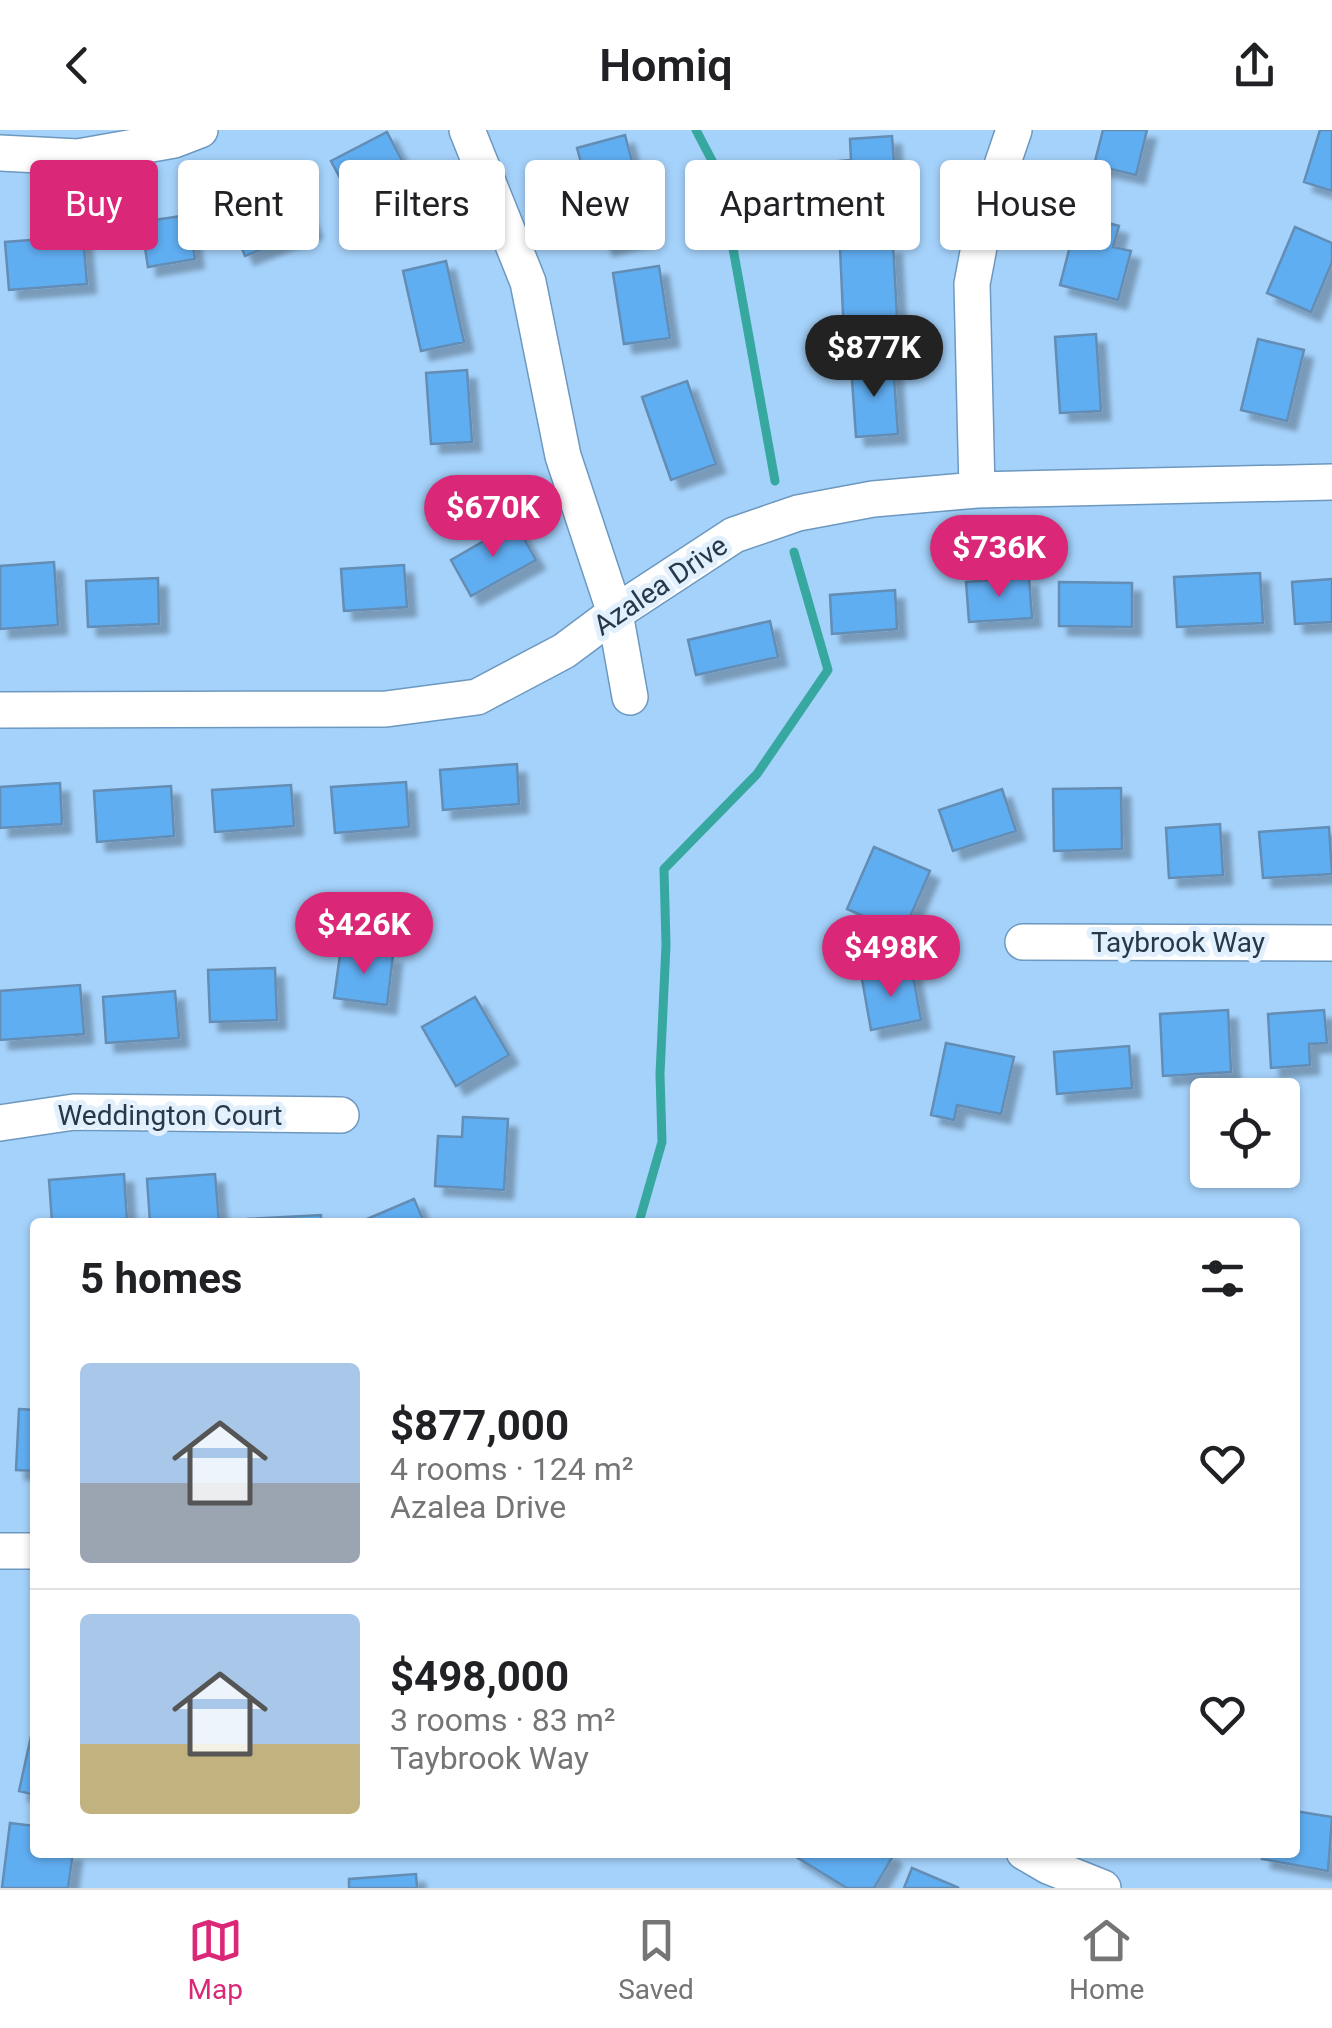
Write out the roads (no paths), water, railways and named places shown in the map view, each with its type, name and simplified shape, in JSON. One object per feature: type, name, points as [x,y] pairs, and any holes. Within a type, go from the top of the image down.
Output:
[{"type":"street","points":[[0,153],[78,156],[174,140],[200,130]]},
{"type":"street","points":[[467,130],[528,282],[563,456],[615,613],[630,697]]},
{"type":"street","points":[[977,490],[972,284],[985,215],[1014,130]]},
{"type":"street","name":"Azalea Drive","points":[[0,710],[386,709],[477,696],[564,651],[734,535],[798,513],[872,498],[977,490],[1332,482]]},
{"type":"street","name":"Taybrook Way","points":[[1023,942],[1332,943]]},
{"type":"street","name":"Weddington Court","points":[[0,1123],[74,1112],[341,1115]]},
{"type":"street","points":[[0,1552],[30,1551]]},
{"type":"street","points":[[1034,1858],[1103,1888]]},
{"type":"waterway","points":[[696,130],[720,176],[775,481]]},
{"type":"waterway","points":[[640,1218],[662,1142],[664,869],[757,774],[828,670],[794,552]]}]
